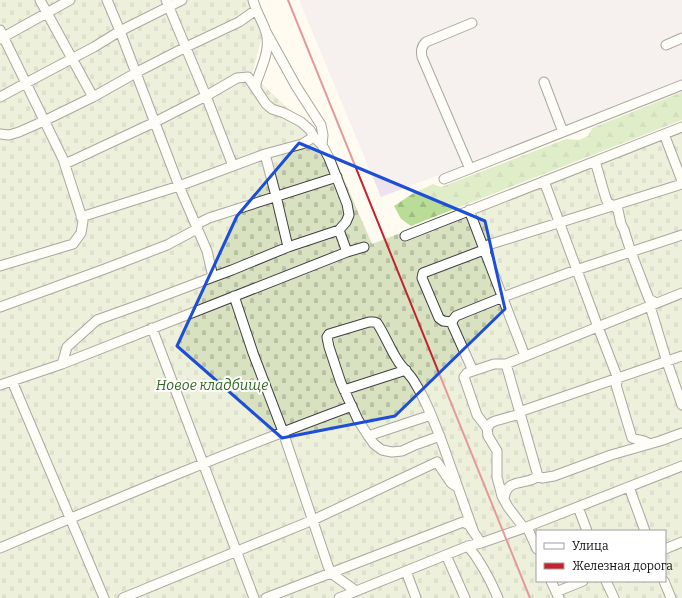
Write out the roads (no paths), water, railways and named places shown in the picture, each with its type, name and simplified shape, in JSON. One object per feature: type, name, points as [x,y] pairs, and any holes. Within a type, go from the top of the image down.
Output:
[{"type":"lane","points":[[40,0],[92,97]]},
{"type":"lane","points":[[0,266],[73,244],[81,233],[83,222],[65,164],[1,35],[70,0]]},
{"type":"lane","points":[[107,0],[179,186],[207,251],[213,277]]},
{"type":"lane","points":[[0,97],[94,47],[168,3],[182,0]]},
{"type":"lane","points":[[253,0],[265,30],[296,86],[321,125],[323,135],[322,145]]},
{"type":"lane","points":[[168,3],[233,166]]},
{"type":"lane","points":[[0,134],[9,135],[44,121],[186,46],[239,22],[256,10]]},
{"type":"lane","points":[[470,168],[421,52],[422,46],[426,42],[472,23]]},
{"type":"lane","points":[[256,89],[256,83],[267,49],[268,40],[265,30]]},
{"type":"lane","points":[[666,46],[682,38]]},
{"type":"lane","points":[[62,364],[67,347],[97,320],[232,270],[288,247],[340,230],[349,215],[347,204],[337,177],[322,145],[314,137],[310,130],[301,122],[284,113],[272,109],[266,104],[248,77],[237,78],[206,96],[154,122],[65,164]]},
{"type":"lane","points":[[544,82],[563,132]]},
{"type":"lane","points":[[444,179],[682,85]]},
{"type":"lane","points":[[405,236],[682,127]]},
{"type":"lane","points":[[485,252],[488,245],[614,206],[682,183],[664,134]]},
{"type":"lane","points":[[81,217],[179,186],[265,154],[302,144],[314,137]]},
{"type":"lane","points":[[265,154],[288,247]]},
{"type":"lane","points":[[595,161],[606,199],[608,203],[618,210],[621,224],[631,252],[649,299],[653,305],[667,362],[682,405]]},
{"type":"lane","points":[[198,229],[199,223],[209,218],[337,177]]},
{"type":"lane","points":[[544,181],[618,379],[616,385],[632,438],[650,444]]},
{"type":"lane","points":[[470,210],[526,356]]},
{"type":"lane","points":[[0,307],[102,270],[167,244],[198,229]]},
{"type":"lane","points":[[340,230],[347,252]]},
{"type":"lane","points":[[452,322],[456,316],[503,297],[576,270],[682,235]]},
{"type":"lane","points":[[0,385],[62,364],[347,252],[364,247]]},
{"type":"lane","points":[[452,322],[443,321],[439,318],[422,278],[423,273],[481,251],[485,252]]},
{"type":"lane","points":[[536,547],[526,528],[508,507],[502,496],[497,477],[497,451],[488,436],[487,428],[477,415],[464,377],[467,373],[494,364],[506,364],[682,293]]},
{"type":"lane","points":[[234,296],[253,353],[283,432],[328,566],[332,573],[356,591]]},
{"type":"lane","points":[[440,436],[402,451],[392,452],[382,450],[374,444],[358,420],[344,390],[328,347],[327,337],[329,334],[369,322],[377,323],[398,361],[415,382],[431,415],[440,436],[473,530]]},
{"type":"lane","points":[[452,322],[473,371]]},
{"type":"lane","points":[[152,328],[254,598]]},
{"type":"lane","points":[[487,428],[491,423],[496,421],[682,356]]},
{"type":"lane","points":[[506,364],[538,476]]},
{"type":"lane","points":[[344,390],[406,370]]},
{"type":"lane","points":[[12,381],[104,598]]},
{"type":"lane","points":[[0,548],[203,464],[352,406]]},
{"type":"lane","points":[[368,436],[431,415]]},
{"type":"lane","points":[[538,476],[542,478],[554,476],[611,455],[682,433]]},
{"type":"lane","points":[[123,598],[313,520],[437,462],[451,483],[458,487]]},
{"type":"lane","points":[[339,598],[468,546],[526,528],[629,487],[681,470]]},
{"type":"lane","points":[[504,500],[507,488],[522,481],[535,479],[538,476]]},
{"type":"lane","points":[[629,487],[645,530]]},
{"type":"lane","points":[[578,507],[587,530]]},
{"type":"lane","points":[[266,598],[463,522],[469,525],[481,543]]},
{"type":"lane","points":[[666,549],[682,542]]},
{"type":"lane","points":[[468,546],[490,578],[498,598]]},
{"type":"lane","points":[[446,555],[465,598]]},
{"type":"lane","points":[[406,571],[416,598]]},
{"type":"lane","points":[[551,582],[557,595],[581,582]]},
{"type":"lane","points":[[606,582],[614,598]]},
{"type":"lane","points":[[664,582],[671,598]]},
{"type":"railway","points":[[288,0],[530,598]]},
{"type":"park label","name":"Новое кладбище","points":[[212,385]]}]
